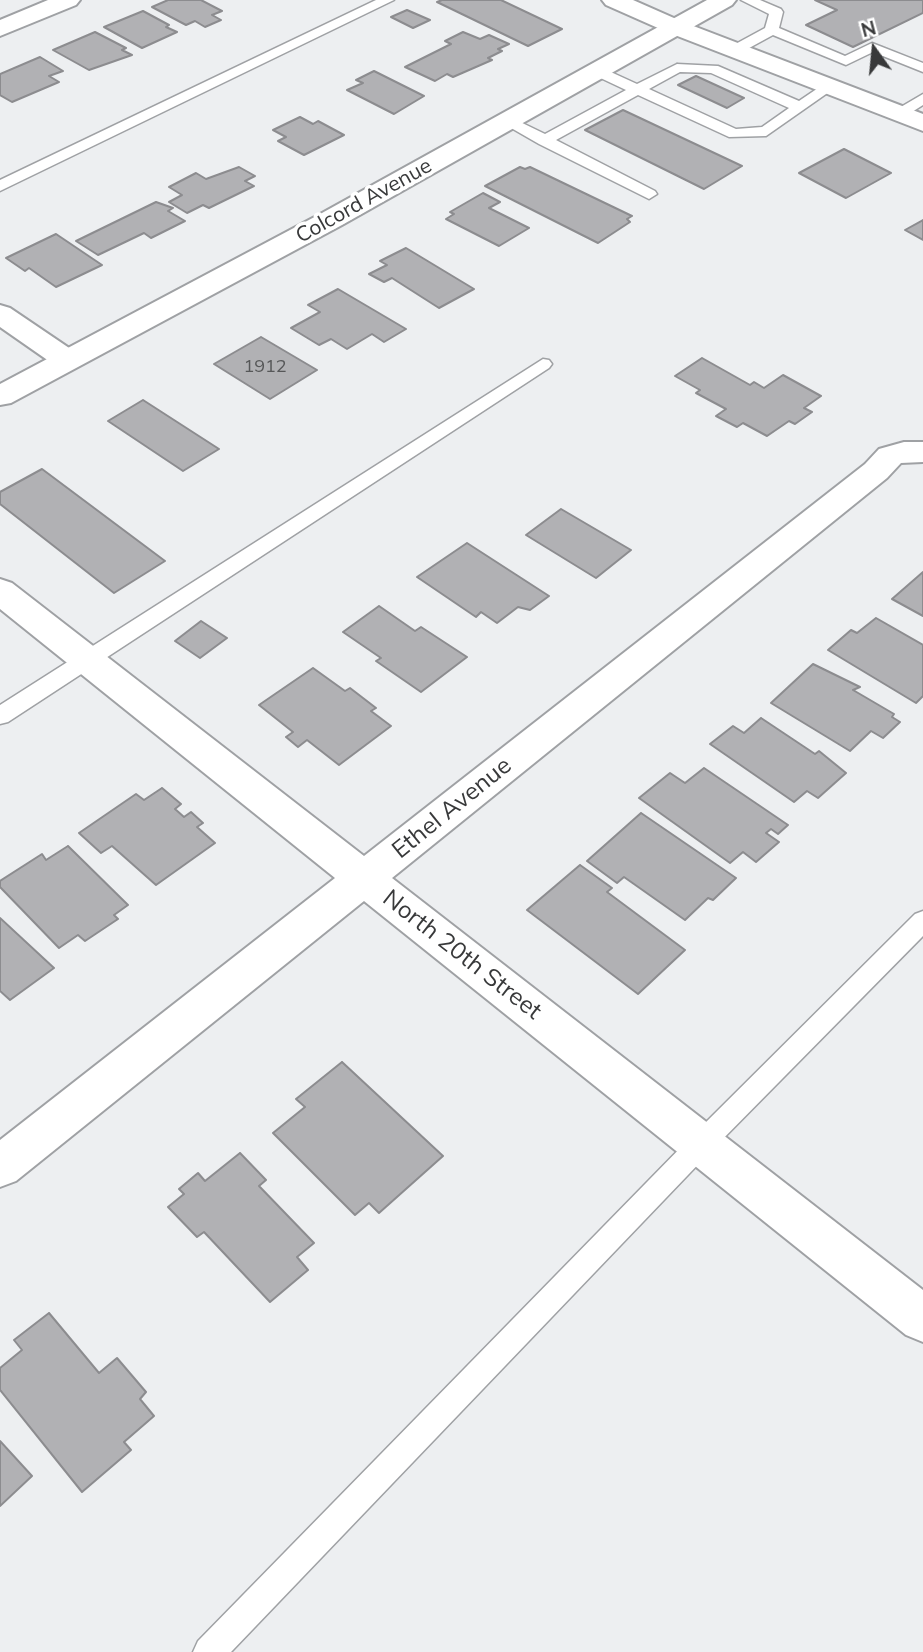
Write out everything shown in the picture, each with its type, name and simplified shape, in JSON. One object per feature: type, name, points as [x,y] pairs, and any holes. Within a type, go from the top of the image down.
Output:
[{"type":"street","points":[[0,29],[68,0]]},
{"type":"street","points":[[614,0],[675,27],[923,123]]},
{"type":"street","name":"Colcord Avenue","points":[[0,396],[332,219],[724,0]]},
{"type":"street","points":[[0,314],[67,360]]},
{"type":"street","name":"Ethel Avenue","points":[[0,1167],[865,480],[890,456],[913,452]]},
{"type":"street","name":"North 20th Street","points":[[0,591],[923,1319]]},
{"type":"lane","points":[[0,186],[387,0]]},
{"type":"lane","points":[[727,80],[744,54],[772,30],[776,12],[748,0]]},
{"type":"lane","points":[[772,30],[846,61],[872,47],[923,68]]},
{"type":"lane","points":[[544,141],[677,68],[704,68],[727,80],[800,107]]},
{"type":"lane","points":[[597,71],[638,90],[685,106],[734,134],[766,131],[830,87]]},
{"type":"lane","points":[[899,114],[923,97]]},
{"type":"lane","points":[[507,121],[649,194]]},
{"type":"lane","points":[[0,716],[542,364]]},
{"type":"lane","points":[[209,1652],[701,1144],[923,921]]},
{"type":"building","points":[[168,0],[201,0],[222,11],[212,15],[221,20],[205,27],[195,21],[186,25],[152,7]]},
{"type":"building","points":[[501,0],[562,29],[528,46],[437,2]]},
{"type":"building","points":[[815,0],[923,0],[923,13],[853,47],[806,25],[837,10]]},
{"type":"building","points":[[407,10],[430,20],[413,28],[391,17]]},
{"type":"building","points":[[143,11],[177,32],[142,48],[104,27]]},
{"type":"building","points":[[95,32],[126,48],[122,50],[132,55],[89,70],[53,50]]},
{"type":"building","points":[[463,32],[480,39],[489,35],[509,44],[488,58],[492,60],[453,77],[447,74],[435,81],[405,67],[451,44],[445,41]]},
{"type":"building","points":[[40,57],[63,71],[49,76],[59,82],[12,102],[0,95],[0,74]]},
{"type":"building","points":[[374,71],[424,96],[394,114],[347,90],[363,83],[356,80]]},
{"type":"building","points":[[696,76],[744,98],[727,108],[678,85]]},
{"type":"building","points":[[623,110],[742,166],[704,189],[585,130]]},
{"type":"building","points":[[300,117],[313,124],[318,121],[344,135],[304,155],[278,141],[286,137],[273,130]]},
{"type":"building","points":[[844,149],[891,173],[846,198],[799,173]]},
{"type":"building","points":[[239,167],[255,176],[245,181],[254,186],[209,208],[203,205],[187,213],[169,202],[182,195],[169,187],[196,173],[206,179]]},
{"type":"building","points":[[520,167],[530,167],[632,216],[627,219],[630,222],[598,243],[485,186]]},
{"type":"building","points":[[483,193],[500,202],[489,208],[529,228],[499,246],[446,219],[454,214],[450,212]]},
{"type":"building","points":[[156,202],[173,208],[168,211],[185,221],[151,238],[144,233],[98,255],[76,241]]},
{"type":"building","points":[[923,220],[923,240],[905,230]]},
{"type":"building","points":[[56,234],[102,265],[56,287],[29,268],[25,271],[6,258]]},
{"type":"building","points":[[406,248],[474,289],[439,308],[392,278],[384,282],[369,274],[387,265],[380,261]]},
{"type":"building","points":[[338,289],[406,329],[384,342],[372,334],[347,349],[331,339],[319,345],[291,328],[320,312],[308,305]]},
{"type":"building","points":[[261,337],[317,370],[270,399],[214,364]]},
{"type":"building","points":[[702,358],[750,385],[754,382],[764,388],[783,375],[821,396],[804,408],[812,412],[795,424],[789,421],[767,436],[743,423],[737,427],[716,416],[726,409],[696,393],[700,390],[675,376]]},
{"type":"building","points":[[143,400],[219,449],[183,471],[108,421]]},
{"type":"building","points":[[42,469],[165,561],[114,593],[0,504],[0,492]]},
{"type":"building","points":[[561,509],[631,550],[596,578],[526,535]]},
{"type":"building","points":[[467,543],[549,596],[530,610],[518,607],[497,623],[481,612],[476,617],[417,577]]},
{"type":"building","points":[[923,572],[923,616],[892,599]]},
{"type":"building","points":[[379,606],[415,631],[421,627],[467,657],[421,692],[376,661],[381,658],[343,632]]},
{"type":"building","points":[[876,618],[923,645],[923,696],[916,703],[828,650],[851,630],[857,633]]},
{"type":"building","points":[[201,621],[227,638],[200,658],[175,641]]},
{"type":"building","points":[[813,664],[860,687],[853,690],[894,714],[892,717],[900,722],[883,738],[871,731],[850,751],[771,703]]},
{"type":"building","points":[[313,668],[345,691],[350,688],[376,708],[371,711],[391,726],[339,765],[307,740],[298,747],[286,737],[293,732],[259,705]]},
{"type":"building","points":[[761,718],[815,754],[819,751],[846,773],[818,798],[807,791],[794,802],[710,744],[733,726],[744,733]]},
{"type":"building","points":[[704,768],[788,825],[778,834],[771,829],[766,833],[779,842],[756,862],[743,852],[730,863],[639,798],[670,773],[685,783]]},
{"type":"building","points":[[162,788],[181,804],[175,809],[184,817],[191,812],[203,823],[197,827],[215,843],[156,885],[112,846],[101,853],[79,833],[136,794],[144,800]]},
{"type":"building","points":[[641,813],[736,878],[713,900],[708,898],[685,920],[624,877],[617,883],[587,861]]},
{"type":"building","points":[[68,846],[128,905],[114,915],[118,919],[85,941],[78,935],[59,948],[0,887],[0,881],[42,854],[46,860]]},
{"type":"building","points":[[580,865],[612,888],[607,892],[685,950],[638,994],[527,910]]},
{"type":"building","points":[[0,918],[54,968],[10,1000],[0,991]]},
{"type":"building","points":[[342,1062],[443,1156],[379,1213],[369,1203],[355,1215],[273,1133],[305,1107],[296,1099]]},
{"type":"building","points":[[240,1153],[266,1180],[259,1186],[314,1243],[297,1257],[308,1270],[270,1302],[204,1232],[197,1237],[168,1207],[184,1194],[179,1189],[198,1173],[205,1181]]},
{"type":"building","points":[[49,1313],[99,1373],[117,1358],[146,1392],[140,1399],[154,1416],[124,1442],[131,1450],[82,1492],[0,1390],[0,1368],[22,1350],[14,1340]]},
{"type":"building","points":[[0,1441],[32,1476],[0,1506]]}]
